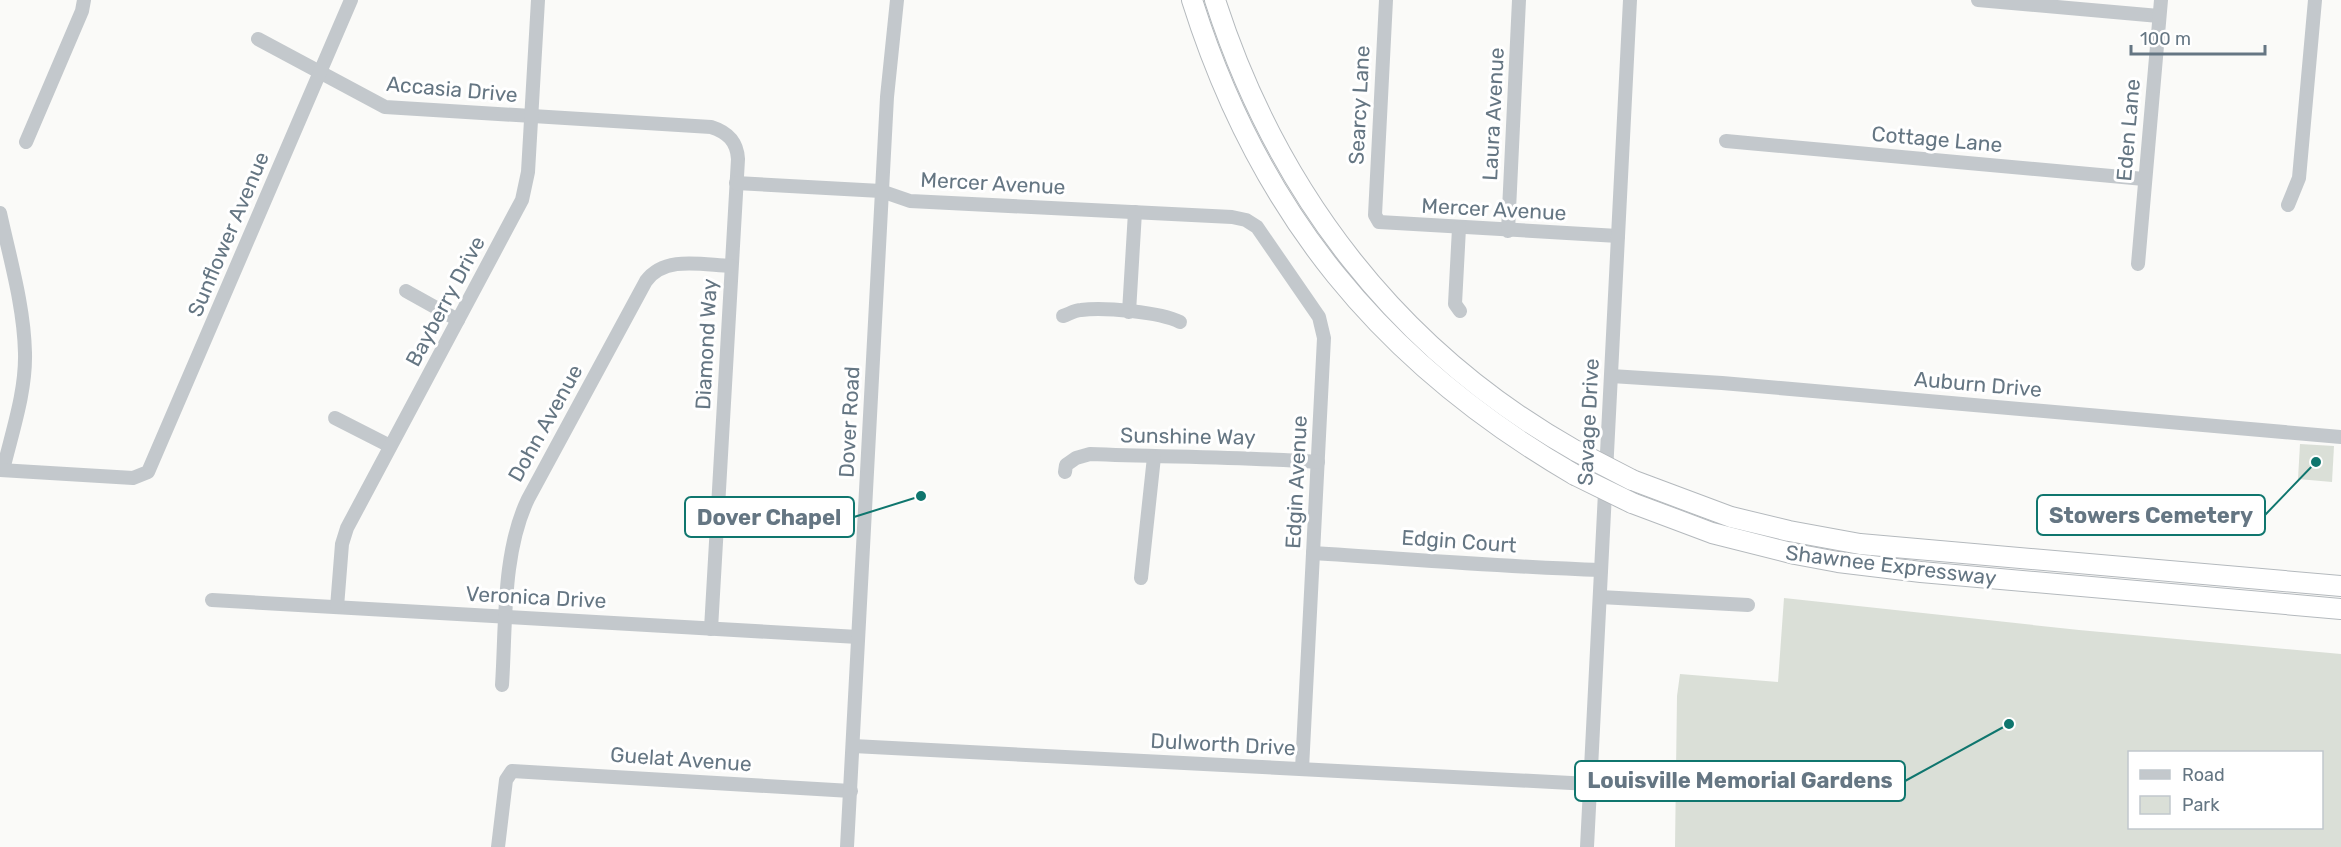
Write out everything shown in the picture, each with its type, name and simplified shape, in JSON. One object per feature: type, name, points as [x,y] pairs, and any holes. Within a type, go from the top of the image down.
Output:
[{"type":"highway","name":"Shawnee Expressway","points":[[1192,0],[1210,54],[1237,117],[1268,177],[1298,224],[1348,291],[1408,354],[1456,396],[1512,437],[1575,475],[1632,503],[1712,533],[1795,554],[1838,562],[1920,572],[2341,609]]},
{"type":"highway","name":"Shawnee Expressway","points":[[1215,0],[1252,99],[1276,147],[1303,194],[1362,274],[1395,311],[1443,357],[1494,399],[1576,451],[1632,480],[1731,517],[1797,533],[1860,544],[2341,586]]},
{"type":"street","points":[[26,142],[82,11],[84,0]]},
{"type":"street","name":"Sunflower Avenue","points":[[2,470],[136,477],[144,475],[151,467],[351,0]]},
{"type":"street","name":"Bayberry Drive","points":[[337,607],[342,544],[346,528],[522,200],[527,180],[538,0]]},
{"type":"street","name":"Dover Road","points":[[847,847],[881,191],[887,97],[897,0]]},
{"type":"street","name":"Searcy Lane","points":[[1375,212],[1386,0]]},
{"type":"street","name":"Laura Avenue","points":[[1508,231],[1520,0]]},
{"type":"street","name":"Savage Drive","points":[[1587,847],[1630,0]]},
{"type":"street","points":[[1978,0],[2159,16]]},
{"type":"street","name":"Eden Lane","points":[[2138,264],[2161,0]]},
{"type":"street","points":[[2288,205],[2299,178],[2315,0]]},
{"type":"street","name":"Accasia Drive","points":[[258,39],[385,107],[659,123]]},
{"type":"street","name":"Diamond Way","points":[[659,123],[711,127],[726,134],[735,144],[737,151],[711,628]]},
{"type":"street","name":"Cottage Lane","points":[[1726,141],[2144,179]]},
{"type":"street","name":"Mercer Avenue","points":[[736,183],[881,191],[910,201],[1232,217],[1248,221]]},
{"type":"street","points":[[1129,312],[1135,212]]},
{"type":"street","name":"Mercer Avenue","points":[[1375,212],[1376,219],[1384,224],[1618,236]]},
{"type":"street","points":[[0,213],[22,313],[25,355],[18,409],[2,470]]},
{"type":"street","name":"Edgin Avenue","points":[[1248,221],[1257,227],[1266,238],[1314,309],[1324,338],[1302,769]]},
{"type":"street","points":[[1459,228],[1455,304],[1460,311]]},
{"type":"street","name":"Dohn Avenue","points":[[502,685],[512,545],[522,511],[646,281],[658,268],[673,264],[731,266]]},
{"type":"street","points":[[406,291],[458,320]]},
{"type":"street","points":[[1063,316],[1083,309],[1163,315],[1180,322]]},
{"type":"street","name":"Auburn Drive","points":[[1611,376],[1722,382],[2341,437]]},
{"type":"street","points":[[335,417],[390,446]]},
{"type":"street","name":"Sunshine Way","points":[[1065,472],[1066,465],[1081,456],[1230,456],[1318,462]]},
{"type":"street","points":[[1141,578],[1154,457]]},
{"type":"street","name":"Edgin Court","points":[[1313,553],[1601,570]]},
{"type":"street","points":[[1600,597],[1748,605]]},
{"type":"street","name":"Veronica Drive","points":[[212,600],[858,637]]},
{"type":"street","name":"Dulworth Drive","points":[[854,746],[1590,784]]},
{"type":"street","name":"Guelat Avenue","points":[[498,847],[506,780],[509,772],[517,770],[851,790]]},
{"type":"green space","points":[[2300,444],[2334,446],[2332,482],[2298,479]]},
{"type":"green space","points":[[1784,598],[2079,630],[2341,654],[2341,847],[1675,847],[1677,696],[1680,674],[1778,682]]},
{"type":"place","name":"Stowers Cemetery","points":[[2316,462]]},
{"type":"place","name":"Dover Chapel","points":[[921,496]]},
{"type":"place","name":"Louisville Memorial Gardens","points":[[2009,724]]}]
